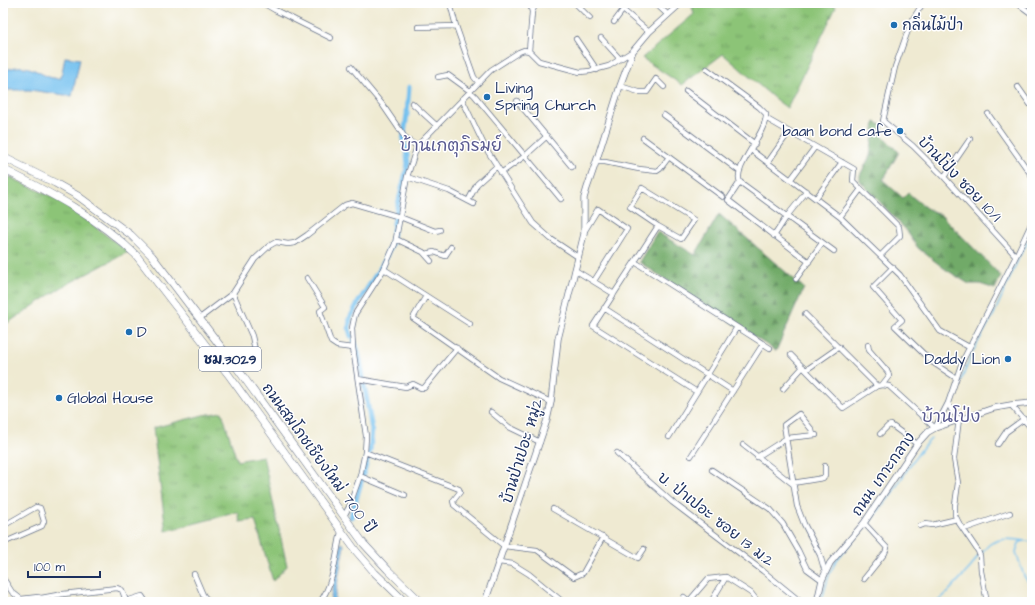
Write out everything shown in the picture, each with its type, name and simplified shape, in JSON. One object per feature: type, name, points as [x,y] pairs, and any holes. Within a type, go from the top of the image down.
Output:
[{"type":"main road","name":"ถนนสมโภชเชียงใหม่ 700 ปี","points":[[3,157],[78,196],[131,234],[152,256],[237,368],[364,544],[421,602]]},
{"type":"main road","name":"ถนนสมโภชเชียงใหม่ 700 ปี","points":[[3,169],[73,206],[121,241],[136,255],[228,374],[356,551],[375,573],[405,602]]},
{"type":"street","points":[[263,3],[331,38]]},
{"type":"street","points":[[450,3],[456,26],[474,76],[478,82]]},
{"type":"street","points":[[529,51],[532,12],[530,3]]},
{"type":"street","points":[[532,12],[536,3]]},
{"type":"street","points":[[575,3],[590,18]]},
{"type":"street","points":[[655,3],[668,15]]},
{"type":"street","name":"บ้านป่าเปอะ หมู่2","points":[[485,602],[547,420],[551,402],[558,339],[584,232],[584,198],[620,86],[634,52],[649,32],[681,3]]},
{"type":"street","name":"บ้านโป่ง ซอย 10/1","points":[[923,3],[911,22],[895,67],[883,121],[913,146],[944,177],[1016,256]]},
{"type":"street","points":[[1017,3],[1032,14]]},
{"type":"street","points":[[614,22],[623,10],[649,32]]},
{"type":"street","points":[[418,27],[456,26]]},
{"type":"street","points":[[601,38],[620,59]]},
{"type":"street","points":[[576,39],[597,70]]},
{"type":"street","points":[[344,516],[349,507],[360,476],[365,452],[366,436],[352,328],[355,314],[384,269],[395,244],[407,177],[417,146],[491,70],[519,52],[524,50],[529,51],[539,61],[580,72],[597,70],[609,66],[634,52]]},
{"type":"street","points":[[351,67],[382,104],[406,139],[417,146]]},
{"type":"street","points":[[706,69],[766,114],[767,119],[752,150],[739,171],[738,178],[740,182],[834,251]]},
{"type":"street","points":[[438,77],[448,75],[470,91],[561,199]]},
{"type":"street","points":[[620,86],[639,92],[647,92],[656,79],[664,87]]},
{"type":"street","points":[[1018,87],[1032,107]]},
{"type":"street","points":[[686,91],[755,144]]},
{"type":"street","points":[[462,99],[486,147],[533,223],[551,239],[578,257]]},
{"type":"street","points":[[517,101],[572,166]]},
{"type":"street","points":[[412,102],[437,126]]},
{"type":"street","points":[[988,114],[1032,176]]},
{"type":"street","points":[[664,115],[739,171]]},
{"type":"street","points":[[767,119],[854,169],[853,181],[900,227],[900,236],[881,255]]},
{"type":"street","points":[[768,162],[789,132]]},
{"type":"street","points":[[501,173],[525,156],[547,136]]},
{"type":"street","points":[[642,138],[724,197]]},
{"type":"street","points":[[944,177],[970,139]]},
{"type":"street","points":[[791,179],[815,147]]},
{"type":"street","points":[[752,150],[840,217],[900,275],[940,332],[969,347]]},
{"type":"street","points":[[596,162],[605,162],[657,171],[669,157]]},
{"type":"street","points":[[816,198],[842,162]]},
{"type":"street","points":[[468,201],[477,184],[497,166]]},
{"type":"street","points":[[407,177],[449,191],[474,204]]},
{"type":"street","points":[[740,182],[728,200],[809,262]]},
{"type":"street","points":[[642,188],[694,220],[681,239],[658,226],[630,207],[642,188]]},
{"type":"street","points":[[840,217],[860,189]]},
{"type":"street","points":[[774,236],[806,191]]},
{"type":"street","points":[[200,318],[233,293],[255,259],[268,246],[276,242],[295,243],[308,235],[345,205],[352,203],[400,217],[435,231],[440,230]]},
{"type":"street","points":[[584,232],[598,209],[627,229],[594,281]]},
{"type":"street","points":[[791,355],[843,408],[877,386],[889,386],[935,428],[948,403],[962,362],[969,347],[1032,222]]},
{"type":"street","points":[[658,226],[593,326],[697,392]]},
{"type":"street","points":[[396,238],[425,254],[431,262]]},
{"type":"street","points":[[796,279],[822,243]]},
{"type":"street","points":[[425,254],[434,252],[445,256],[451,247]]},
{"type":"street","points":[[635,262],[770,348]]},
{"type":"street","points":[[893,267],[873,288],[902,320],[895,326],[932,362],[956,378]]},
{"type":"street","points":[[384,269],[470,324]]},
{"type":"street","points":[[576,270],[614,294]]},
{"type":"street","points":[[307,278],[325,307],[320,311],[329,339],[337,346],[354,348]]},
{"type":"street","points":[[233,293],[254,342],[255,350]]},
{"type":"street","points":[[426,296],[414,318],[499,378],[551,402]]},
{"type":"street","points":[[604,308],[733,391]]},
{"type":"street","points":[[805,314],[877,386]]},
{"type":"street","points":[[669,437],[737,327]]},
{"type":"street","points":[[691,456],[763,344]]},
{"type":"street","points":[[868,345],[869,350],[888,372],[889,376],[882,385]]},
{"type":"street","points":[[358,379],[406,387],[414,384],[424,388],[458,348]]},
{"type":"street","points":[[783,389],[805,368],[839,348]]},
{"type":"street","points":[[948,403],[952,411],[960,419],[954,459],[958,483],[954,511],[957,519],[980,556],[981,571],[987,602]]},
{"type":"street","name":"ถนน เกาะกลาง","points":[[817,602],[822,580],[830,563],[866,524],[917,444],[925,435],[935,428],[994,408],[1032,403]]},
{"type":"street","points":[[1011,405],[1032,429]]},
{"type":"street","points":[[491,412],[509,427],[540,442]]},
{"type":"street","points":[[757,457],[787,438],[814,435],[812,430],[799,414],[784,425],[787,438],[797,506],[804,524],[820,555],[825,572]]},
{"type":"street","points":[[998,444],[1006,432],[1024,419]]},
{"type":"street","points":[[880,434],[888,426],[891,426],[917,444]]},
{"type":"street","points":[[743,445],[794,484],[824,478],[826,475],[824,466]]},
{"type":"street","points":[[365,452],[459,489],[460,492],[453,501],[454,505],[504,546],[537,550],[574,577],[583,573],[604,537]]},
{"type":"street","name":"บ. ป่าเปอะ ซอย 13 ม.2","points":[[617,453],[672,502],[763,571],[801,602]]},
{"type":"street","points":[[712,470],[770,509],[783,524],[798,550],[806,568],[822,580]]},
{"type":"street","points":[[360,476],[405,495]]},
{"type":"street","points":[[3,526],[36,506],[40,508],[44,521],[42,526],[3,543]]},
{"type":"street","points":[[554,509],[638,558],[644,549]]},
{"type":"street","points":[[964,529],[1010,513]]},
{"type":"street","points":[[920,526],[925,524],[932,525],[957,519]]},
{"type":"street","points":[[864,579],[887,550],[885,545],[866,524]]},
{"type":"street","points":[[320,602],[326,594],[329,586],[342,532]]},
{"type":"street","points":[[499,562],[513,564],[529,574],[563,602]]},
{"type":"street","points":[[194,574],[203,595],[210,602]]},
{"type":"street","points":[[711,602],[726,577]]},
{"type":"street","points":[[684,597],[689,601],[708,579],[726,577],[751,593],[758,602]]},
{"type":"street","points":[[3,578],[12,592],[21,599],[35,597],[42,600],[63,594],[117,588],[122,590],[126,601],[142,596],[146,602]]},
{"type":"street","points":[[3,589],[7,585]]},
{"type":"green space","points":[[691,3],[708,3],[710,6],[714,3],[829,3],[836,7],[787,108],[723,54],[682,85],[642,58],[694,14]]},
{"type":"green space","points":[[875,122],[883,126],[882,136],[899,152],[883,180],[903,198],[908,193],[926,208],[941,215],[1001,276],[995,289],[980,284],[969,284],[945,269],[918,248],[906,230],[860,181],[860,175],[870,156]]},
{"type":"green space","points":[[3,174],[48,195],[76,212],[128,252],[62,287],[3,326]]},
{"type":"green space","points":[[719,214],[804,288],[776,351],[639,262],[657,232],[695,255]]},
{"type":"green space","points":[[222,412],[237,461],[263,456],[287,566],[273,581],[255,520],[240,522],[238,512],[166,531],[153,428],[203,415]]},
{"type":"water","points":[[65,57],[80,59],[72,96],[30,90],[3,90],[3,71],[17,67],[27,68],[51,78],[61,78]]},
{"type":"water","points":[[341,543],[344,545],[334,602],[330,602]]},
{"type":"waterway","points":[[351,336],[349,329],[350,318],[382,265],[391,245],[395,217],[408,164],[406,148],[403,141],[409,87]]},
{"type":"waterway","points":[[952,404],[972,353],[994,314],[1020,255],[1032,235]]},
{"type":"waterway","points":[[351,517],[370,450],[372,430],[360,361],[354,341]]},
{"type":"waterway","points":[[821,602],[829,575],[836,561],[889,498],[912,462],[931,439]]},
{"type":"waterway","points":[[981,554],[987,546],[1000,540],[1011,539],[1032,542]]},
{"type":"waterway","points":[[1023,541],[1019,543],[1016,552],[1024,576],[1032,587]]},
{"type":"waterway","points":[[937,602],[971,567],[978,556]]},
{"type":"place","name":"กลิ่นไม้ป่า","points":[[894,25]]},
{"type":"place","name":"Living Spring Church","points":[[487,97]]},
{"type":"place","name":"baan bond cafe","points":[[900,131]]},
{"type":"place","name":"D","points":[[129,332]]},
{"type":"place","name":"Daddy Lion","points":[[1008,359]]},
{"type":"place","name":"Global House","points":[[59,398]]},
{"type":"district","name":"บ้านเกตุภิรมย์","points":[[451,145]]},
{"type":"district","name":"บ้านโป่ง","points":[[951,416]]}]
